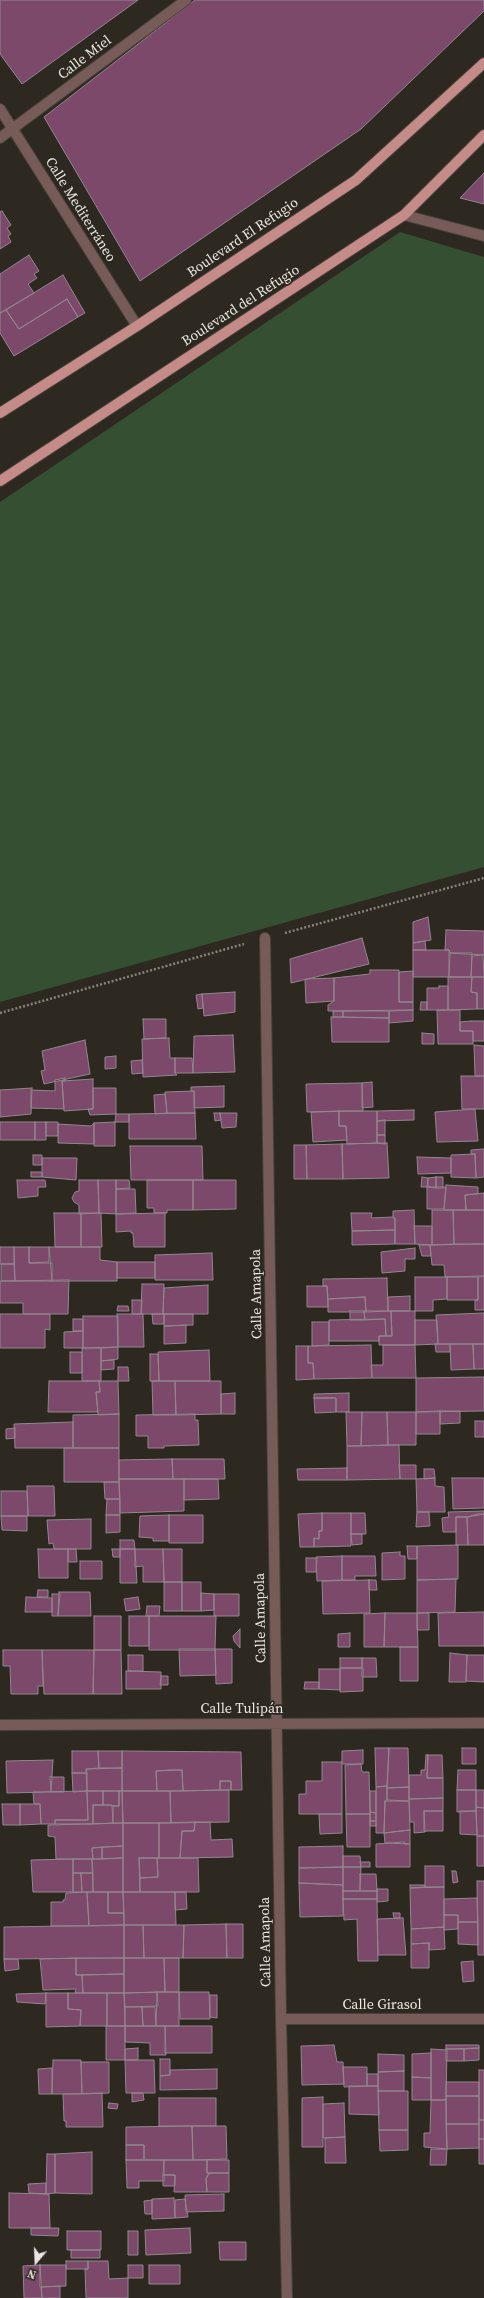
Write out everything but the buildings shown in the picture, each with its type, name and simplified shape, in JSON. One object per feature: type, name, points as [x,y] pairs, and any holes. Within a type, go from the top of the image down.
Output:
[{"type":"main road","name":"Boulevard El Refugio","points":[[0,413],[137,326],[356,180],[484,63]]},
{"type":"main road","name":"Boulevard del Refugio","points":[[0,482],[404,215],[484,136]]},
{"type":"street","name":"Calle Miel","points":[[0,138],[186,0]]},
{"type":"street","name":"Calle Mediterráneo","points":[[0,109],[137,326]]},
{"type":"street","points":[[404,215],[484,236]]},
{"type":"street","name":"Calle Amapola","points":[[265,938],[281,2019],[287,2298]]},
{"type":"street","name":"Calle Tulipán","points":[[0,1725],[277,1722],[484,1722]]},
{"type":"street","name":"Calle Girasol","points":[[281,2019],[484,2019]]},
{"type":"green space","points":[[400,232],[484,257],[484,867],[0,1002],[0,502]]}]
